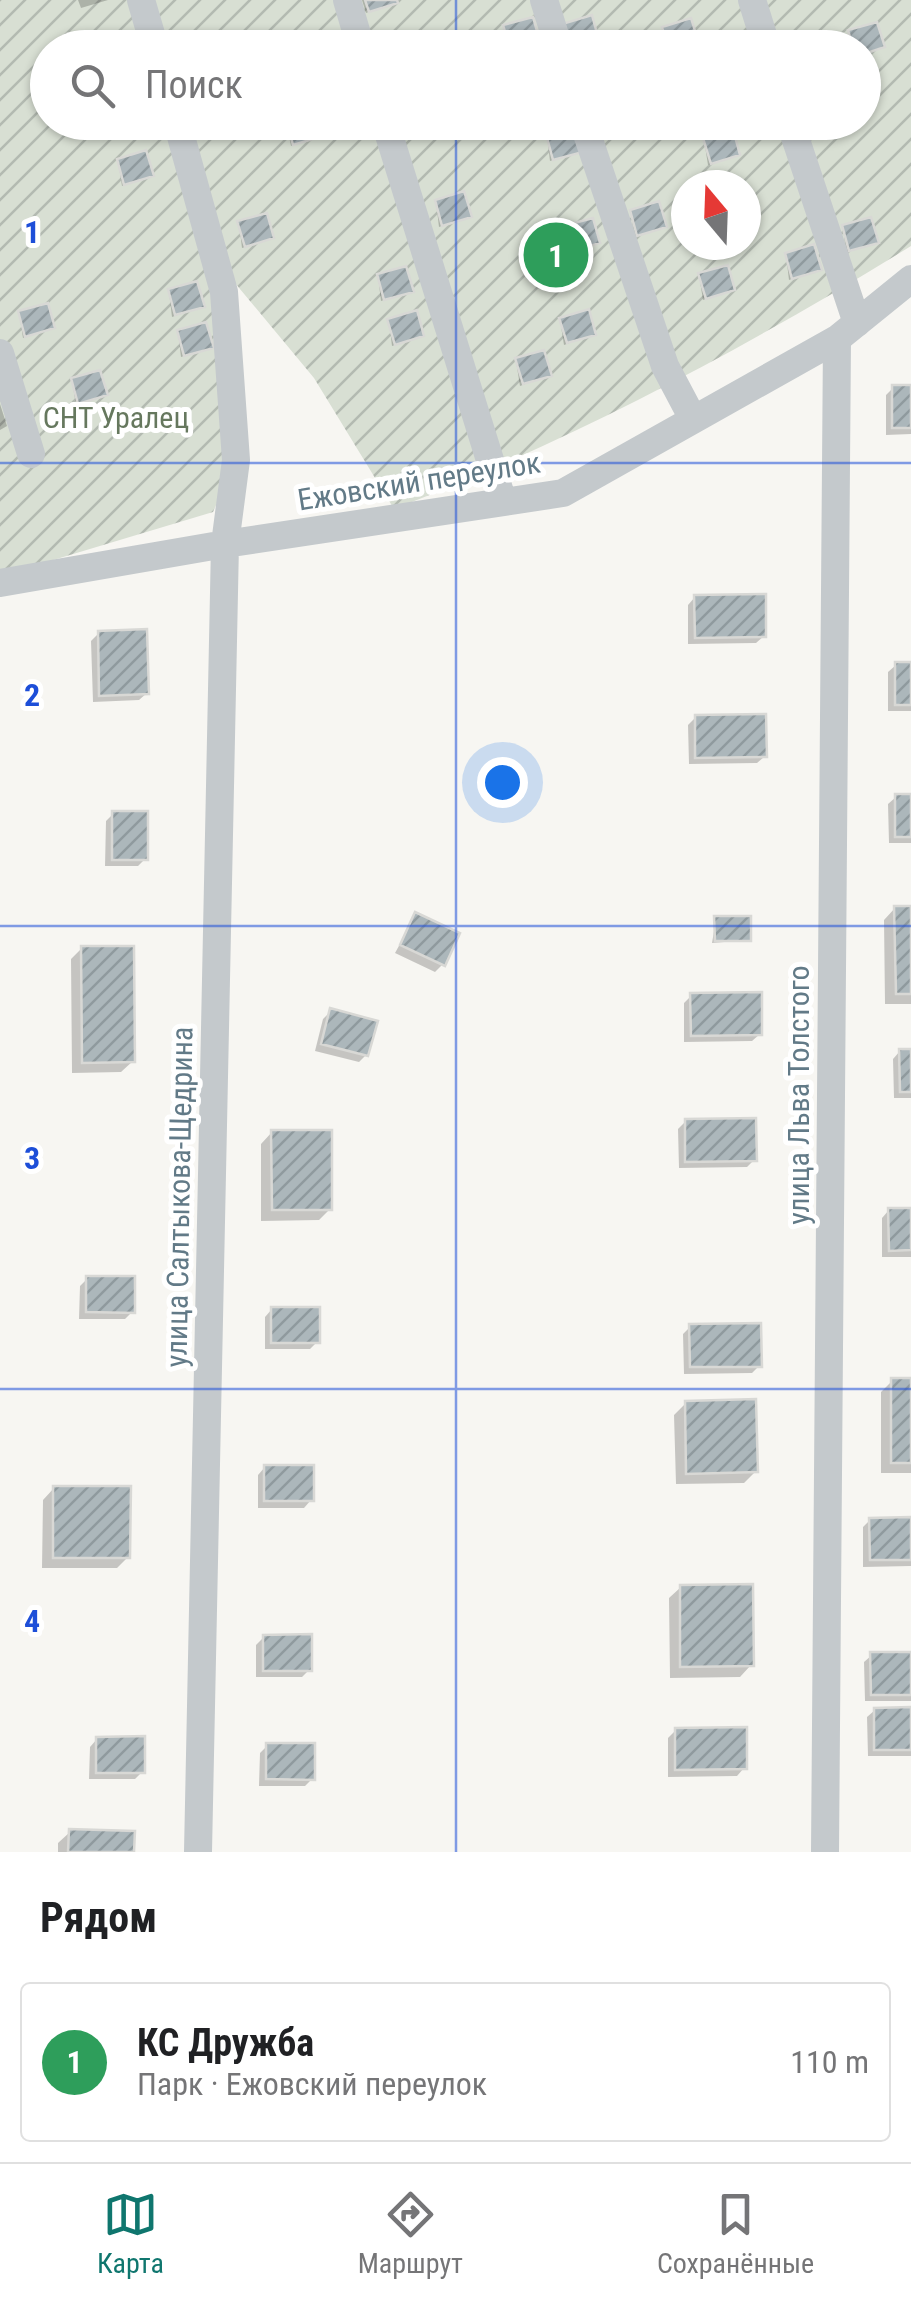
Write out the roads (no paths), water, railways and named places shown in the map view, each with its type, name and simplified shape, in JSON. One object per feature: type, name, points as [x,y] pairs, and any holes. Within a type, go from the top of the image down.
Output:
[{"type":"street","points":[[141,0],[150,30]]},
{"type":"street","points":[[347,0],[356,30]]},
{"type":"street","points":[[544,0],[553,30]]},
{"type":"street","points":[[752,0],[761,30]]},
{"type":"street","name":"улица Салтыкова-Щедрина","points":[[182,140],[224,292],[236,460],[224,544],[198,1852]]},
{"type":"street","points":[[391,140],[503,502]]},
{"type":"street","points":[[589,140],[664,366],[693,420]]},
{"type":"street","name":"улица Льва Толстого","points":[[795,140],[847,331],[824,1852]]},
{"type":"street","name":"Ежовский переулок","points":[[0,583],[563,492],[847,331],[911,278]]},
{"type":"street","points":[[0,353],[31,454]]},
{"type":"place","name":"КС Дружба","points":[[556,255]]},
{"type":"park label","name":"СНТ Уралец","points":[[116,417]]}]
